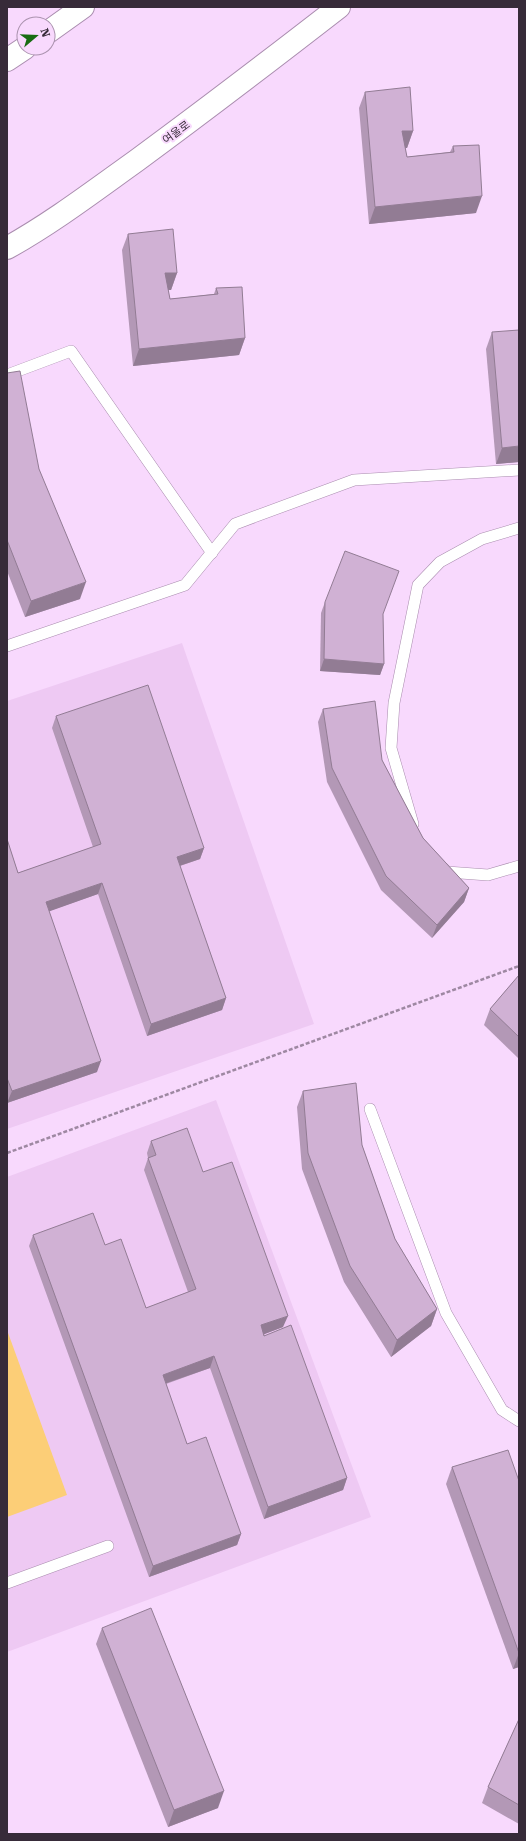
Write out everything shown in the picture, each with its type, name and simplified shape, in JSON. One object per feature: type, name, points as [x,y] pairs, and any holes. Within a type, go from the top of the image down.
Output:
[{"type":"street","points":[[56,26],[83,7]]},
{"type":"street","name":"여울로","points":[[7,248],[33,233],[98,188],[209,108],[339,7]]},
{"type":"street","points":[[7,60],[16,54]]},
{"type":"lane","points":[[7,375],[71,351],[212,553]]},
{"type":"lane","points":[[7,646],[185,585],[235,524],[354,480],[519,470]]},
{"type":"lane","points":[[420,834],[410,818],[391,748],[394,703],[418,585],[440,562],[482,539],[519,528]]},
{"type":"lane","points":[[438,860],[446,872],[488,875],[519,866]]},
{"type":"lane","points":[[370,1109],[446,1313],[502,1410],[519,1421]]},
{"type":"lane","points":[[7,1583],[108,1546]]},
{"type":"path","points":[[7,1153],[519,966]]},
{"type":"shaded area","points":[[182,643],[314,1024],[7,1129],[7,701]]},
{"type":"shaded area","points":[[216,1100],[371,1517],[7,1652],[7,1177]]},
{"type":"shaded area","points":[[7,1330],[67,1495],[7,1517]]},
{"type":"building","points":[[410,87],[413,131],[402,131],[407,157],[454,152],[453,146],[479,145],[482,196],[375,207],[365,92]]},
{"type":"building","points":[[173,229],[177,273],[165,273],[170,299],[218,294],[216,288],[242,287],[245,338],[139,349],[128,234]]},
{"type":"building","points":[[519,330],[519,446],[502,448],[492,332]]},
{"type":"building","points":[[20,371],[39,469],[86,582],[31,601],[7,540],[7,373]]},
{"type":"building","points":[[345,551],[399,571],[383,614],[384,664],[324,659],[325,602]]},
{"type":"building","points":[[148,685],[204,848],[177,857],[226,998],[151,1024],[102,883],[46,902],[101,1061],[12,1091],[7,1078],[7,839],[18,873],[101,844],[56,716]]},
{"type":"building","points":[[375,701],[382,760],[423,838],[469,888],[437,925],[386,876],[332,768],[323,709]]},
{"type":"building","points":[[519,975],[519,1037],[490,1009]]},
{"type":"building","points":[[356,1083],[362,1145],[395,1239],[437,1309],[397,1340],[350,1266],[308,1153],[303,1091]]},
{"type":"building","points":[[187,1128],[203,1172],[232,1162],[288,1316],[261,1325],[264,1336],[291,1325],[347,1478],[268,1507],[214,1356],[163,1375],[187,1444],[206,1437],[241,1534],[153,1566],[33,1235],[93,1213],[105,1245],[121,1239],[146,1308],[196,1289],[148,1158],[156,1155],[151,1141]]},
{"type":"building","points":[[508,1450],[519,1481],[519,1653],[452,1467]]},
{"type":"building","points":[[151,1608],[224,1791],[174,1810],[102,1628]]},
{"type":"building","points":[[519,1719],[519,1805],[488,1787]]}]
